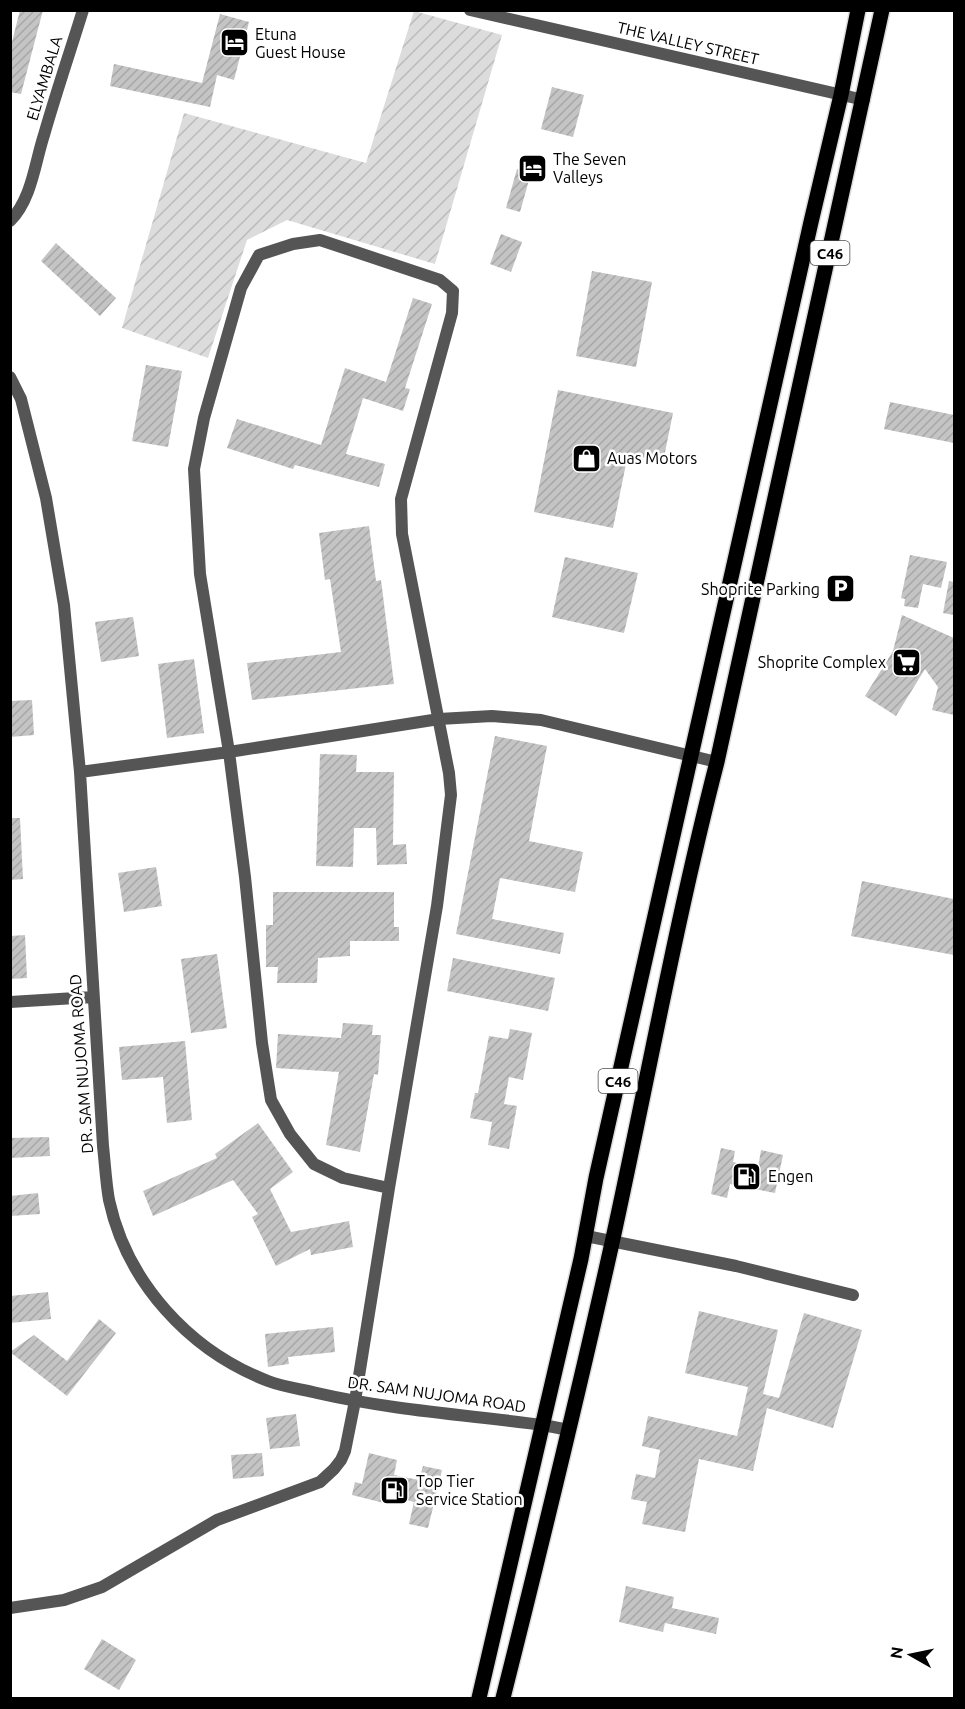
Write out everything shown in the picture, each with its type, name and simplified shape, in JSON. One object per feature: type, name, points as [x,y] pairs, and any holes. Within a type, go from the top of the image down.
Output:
[{"type":"main road","name":"C46","points":[[479,1698],[586,1236],[596,1178],[841,95],[858,10]]},
{"type":"main road","name":"C46","points":[[503,1698],[569,1430],[612,1241],[688,875],[717,762],[882,10]]},
{"type":"street","name":"ELYAMBALA","points":[[10,221],[33,177],[83,10]]},
{"type":"street","name":"THE VALLEY STREET","points":[[470,10],[864,100]]},
{"type":"street","points":[[10,1608],[64,1600],[102,1587],[217,1520],[320,1482],[341,1460],[355,1401],[436,906],[451,795],[439,719],[402,534],[401,499],[452,313],[453,291],[440,280],[320,240],[293,244],[259,255],[241,288],[204,418],[194,469],[200,574],[229,752],[245,877],[262,1043],[271,1100],[290,1134],[314,1164],[343,1178],[389,1188]]},
{"type":"street","name":"DR. SAM NUJOMA ROAD","points":[[10,376],[21,399],[46,498],[64,605],[80,772],[103,1146],[110,1201],[122,1238],[139,1275],[168,1316],[215,1355],[269,1382],[355,1401],[569,1430]]},
{"type":"street","points":[[80,772],[229,752],[439,719],[492,716],[542,720],[717,762]]},
{"type":"street","points":[[10,1002],[93,997]]},
{"type":"street","points":[[586,1236],[736,1266],[853,1295]]},
{"type":"shaded area","points":[[414,11],[502,35],[435,264],[287,220],[247,240],[208,358],[122,328],[184,113],[366,163]]},
{"type":"building","points":[[20,10],[43,10],[21,94],[10,92],[10,50]]},
{"type":"building","points":[[220,14],[249,22],[234,80],[217,75],[210,107],[110,86],[114,64],[202,83]]},
{"type":"building","points":[[552,87],[584,95],[573,137],[541,129]]},
{"type":"building","points":[[517,169],[531,173],[520,212],[506,208]]},
{"type":"building","points":[[501,234],[522,242],[511,272],[490,264]]},
{"type":"building","points":[[56,243],[116,298],[100,316],[41,261]]},
{"type":"building","points":[[592,271],[652,282],[636,367],[576,356]]},
{"type":"building","points":[[413,298],[432,304],[405,388],[410,389],[403,411],[363,398],[346,454],[385,464],[379,487],[295,465],[293,469],[227,448],[237,419],[321,445],[345,368],[386,382]]},
{"type":"building","points":[[146,365],[182,371],[168,447],[132,441]]},
{"type":"building","name":"Auas Motors","points":[[558,390],[673,413],[663,462],[628,454],[613,528],[534,512]]},
{"type":"building","points":[[890,402],[954,415],[954,443],[884,429]]},
{"type":"building","points":[[369,526],[376,581],[381,580],[394,684],[252,700],[247,663],[341,652],[330,579],[325,580],[319,533]]},
{"type":"building","points":[[910,555],[947,562],[941,588],[923,584],[918,608],[904,606],[905,599],[901,598]]},
{"type":"building","points":[[565,557],[638,573],[624,633],[552,617]]},
{"type":"building","points":[[949,581],[954,582],[954,615],[943,613]]},
{"type":"building","name":"Shoprite Complex","points":[[902,615],[954,638],[954,715],[932,710],[938,687],[925,669],[896,716],[865,696],[893,651]]},
{"type":"building","points":[[133,617],[139,656],[101,662],[95,622]]},
{"type":"building","points":[[194,659],[204,733],[167,738],[158,664]]},
{"type":"building","points":[[32,700],[34,735],[10,737],[10,701]]},
{"type":"building","points":[[495,736],[547,746],[529,841],[583,852],[575,892],[500,878],[492,919],[564,933],[560,954],[456,934]]},
{"type":"building","points":[[320,754],[357,755],[356,772],[394,772],[393,845],[406,844],[407,864],[377,865],[376,828],[354,828],[353,867],[316,866]]},
{"type":"building","points":[[10,818],[20,818],[23,879],[10,880]]},
{"type":"building","points":[[156,867],[162,906],[124,912],[118,873]]},
{"type":"building","points":[[862,881],[954,899],[954,955],[851,936]]},
{"type":"building","points":[[273,892],[394,892],[394,927],[399,927],[399,941],[350,941],[350,956],[318,958],[317,983],[277,983],[278,967],[266,967],[266,925],[273,925]]},
{"type":"building","points":[[25,935],[27,978],[10,979],[10,936]]},
{"type":"building","points":[[217,954],[227,1028],[191,1033],[181,959]]},
{"type":"building","points":[[453,958],[555,978],[548,1011],[447,991]]},
{"type":"building","points":[[343,1023],[373,1025],[372,1035],[381,1035],[378,1075],[374,1074],[360,1152],[326,1145],[339,1072],[276,1068],[278,1034],[341,1038]]},
{"type":"building","points":[[510,1029],[532,1033],[523,1080],[509,1077],[504,1104],[517,1106],[509,1149],[488,1145],[492,1122],[470,1118],[475,1093],[478,1093],[489,1036],[508,1039]]},
{"type":"building","points":[[185,1041],[192,1120],[167,1123],[163,1077],[122,1080],[119,1047]]},
{"type":"building","points":[[258,1123],[293,1172],[270,1189],[291,1232],[349,1221],[353,1247],[311,1255],[310,1249],[276,1266],[252,1217],[258,1214],[233,1180],[153,1216],[143,1191],[217,1158],[215,1154]]},
{"type":"building","points":[[49,1137],[50,1156],[10,1158],[10,1138]]},
{"type":"building","name":"Engen","points":[[721,1148],[735,1151],[733,1162],[758,1168],[761,1150],[783,1155],[775,1193],[730,1184],[727,1198],[711,1194]]},
{"type":"building","points":[[38,1193],[40,1214],[10,1216],[10,1196]]},
{"type":"building","points":[[48,1292],[51,1319],[10,1323],[10,1296]]},
{"type":"building","points":[[699,1311],[778,1330],[763,1394],[779,1398],[804,1313],[862,1330],[833,1428],[767,1408],[753,1471],[699,1459],[685,1532],[642,1524],[647,1502],[631,1499],[636,1474],[655,1478],[660,1450],[642,1446],[648,1416],[737,1436],[748,1387],[685,1373]]},
{"type":"building","points":[[99,1319],[116,1333],[67,1396],[10,1352],[34,1335],[67,1361]]},
{"type":"building","points":[[333,1327],[335,1352],[288,1357],[289,1364],[268,1367],[265,1334]]},
{"type":"building","points":[[296,1414],[300,1446],[270,1449],[266,1418]]},
{"type":"building","points":[[262,1453],[264,1476],[233,1479],[231,1455]]},
{"type":"building","name":"Top Tier Service Station","points":[[369,1453],[397,1460],[394,1475],[419,1480],[423,1466],[442,1470],[428,1528],[409,1524],[414,1502],[390,1496],[388,1504],[352,1495],[355,1482],[362,1484]]},
{"type":"building","points":[[626,1586],[674,1597],[672,1608],[719,1618],[716,1634],[665,1623],[663,1632],[619,1622]]},
{"type":"building","points":[[102,1639],[136,1660],[119,1690],[84,1669]]},
{"type":"place","name":"Etuna Guest House","points":[[234,43]]},
{"type":"place","name":"The Seven Valleys","points":[[532,168]]},
{"type":"place","name":"Auas Motors","points":[[586,458]]},
{"type":"place","name":"Shoprite Parking","points":[[841,589]]},
{"type":"place","name":"Shoprite Complex","points":[[907,662]]},
{"type":"place","name":"Engen","points":[[747,1176]]},
{"type":"place","name":"Top Tier Service Station","points":[[395,1490]]}]
